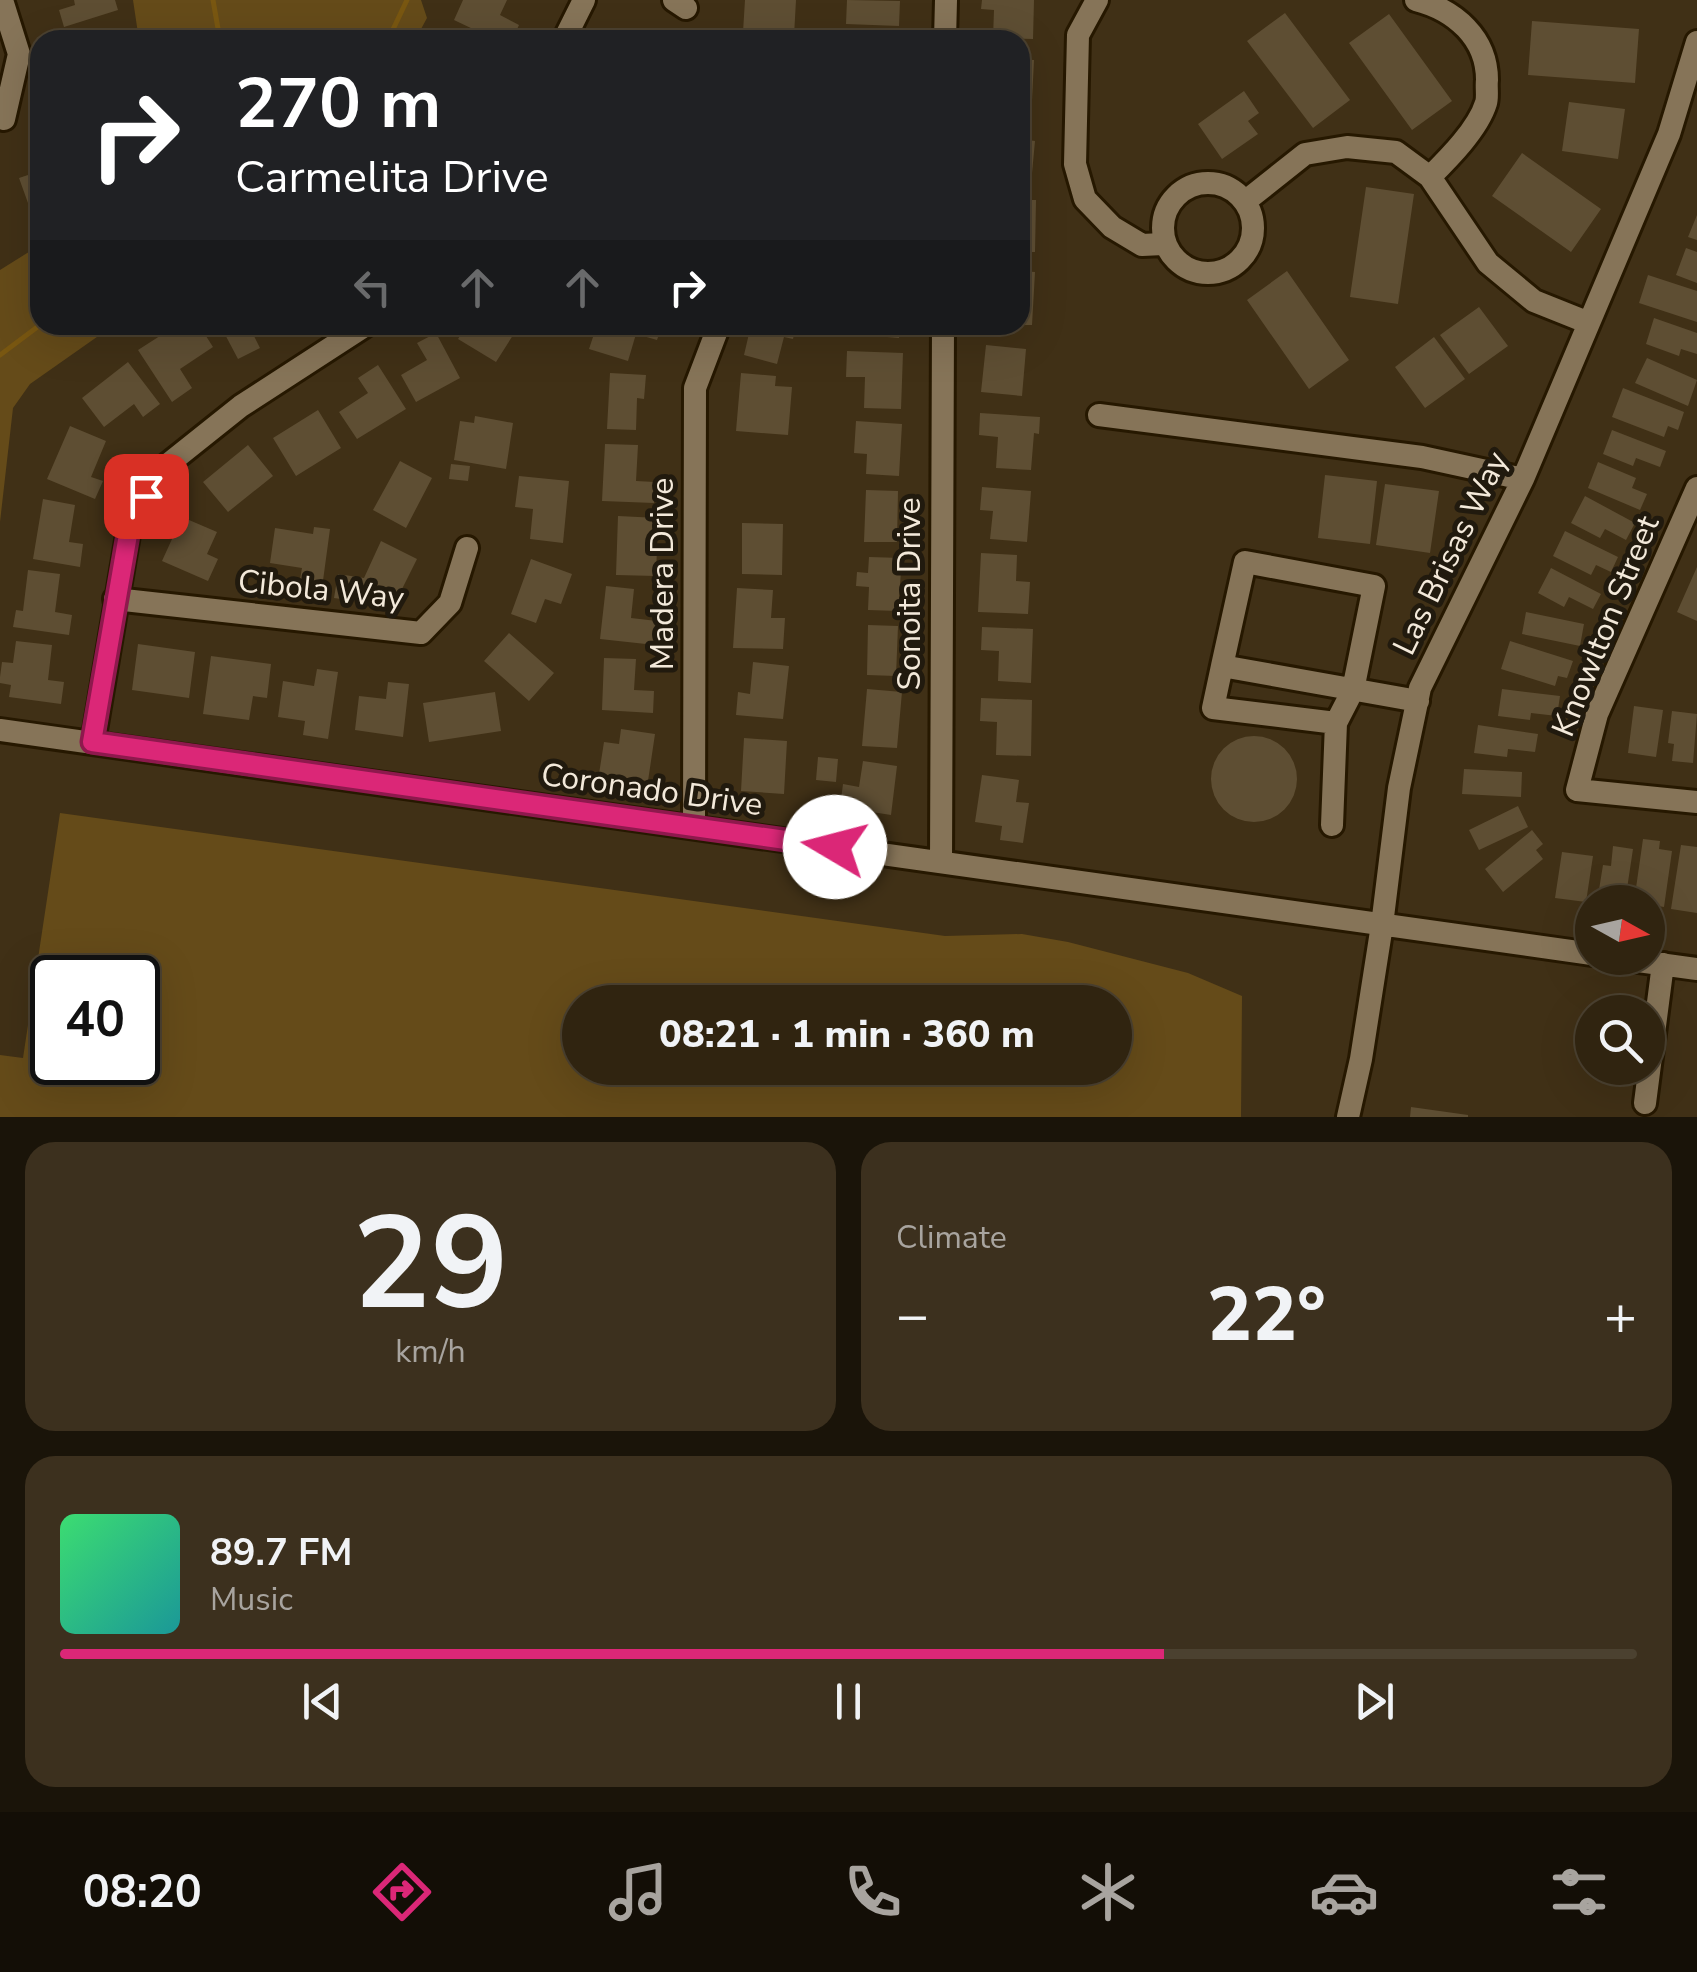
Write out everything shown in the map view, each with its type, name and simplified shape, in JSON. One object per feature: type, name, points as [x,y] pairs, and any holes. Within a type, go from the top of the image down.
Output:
[{"type":"street","points":[[2,0],[19,54],[4,118]]},
{"type":"street","points":[[569,30],[584,0]]},
{"type":"street","points":[[945,30],[946,0]]},
{"type":"street","points":[[1097,0],[1078,35],[1075,164],[1086,199],[1112,227],[1142,245],[1164,244]]},
{"type":"street","points":[[1416,0],[1437,5],[1468,27],[1487,60],[1486,103],[1462,144],[1430,177]]},
{"type":"street","name":"Las Brisas Way","points":[[1348,1117],[1382,924],[1398,788],[1420,688],[1523,479],[1668,134],[1697,42]]},
{"type":"street","points":[[1247,200],[1306,154],[1347,146],[1396,152],[1430,177],[1488,263],[1534,301],[1589,324]]},
{"type":"street","points":[[1221,182],[1247,200],[1255,236],[1237,266],[1214,275],[1180,266],[1164,244],[1164,212],[1188,186],[1221,182]]},
{"type":"street","points":[[92,742],[130,523],[162,468],[241,406],[351,335]]},
{"type":"street","name":"Madera Drive","points":[[694,827],[695,388],[715,335]]},
{"type":"street","name":"Sonoita Drive","points":[[941,862],[943,335]]},
{"type":"street","points":[[1099,415],[1422,458],[1523,479]]},
{"type":"street","name":"Knowlton Street","points":[[1695,498],[1597,714],[1577,790],[1697,802]]},
{"type":"street","name":"Cibola Way","points":[[115,599],[422,633],[450,603],[467,548]]},
{"type":"street","points":[[1332,825],[1336,723],[1353,690],[1374,586],[1244,562],[1214,708],[1336,723]]},
{"type":"street","points":[[1222,666],[1418,701]]},
{"type":"street","name":"Coronado Drive","points":[[0,730],[1575,952]]},
{"type":"street","points":[[1665,964],[1697,969]]},
{"type":"street","points":[[1645,1103],[1662,975]]},
{"type":"shaded area","points":[[133,0],[421,0],[427,18],[420,30],[138,30]]},
{"type":"shaded area","points":[[30,251],[30,335],[100,335],[30,384],[13,408],[0,522],[0,270]]},
{"type":"shaded area","points":[[60,813],[945,936],[1022,934],[1188,973],[1242,996],[1241,1117],[0,1117],[0,1055],[23,1058],[30,1012],[30,1085],[160,1085],[160,955],[39,955]]},
{"type":"building","points":[[74,0],[115,0],[118,10],[64,27],[59,10],[75,5]]},
{"type":"building","points":[[463,0],[507,0],[500,15],[519,25],[517,30],[475,30],[454,20]]},
{"type":"building","points":[[745,0],[796,0],[794,30],[743,30]]},
{"type":"building","points":[[847,0],[900,1],[899,26],[846,24]]},
{"type":"building","points":[[982,0],[1034,0],[1033,39],[1030,30],[993,30],[994,10],[981,9]]},
{"type":"building","points":[[1285,13],[1350,100],[1313,128],[1247,41]]},
{"type":"building","points":[[1389,14],[1452,101],[1412,130],[1349,43]]},
{"type":"building","points":[[1532,21],[1639,29],[1635,83],[1528,75]]},
{"type":"building","points":[[1030,60],[1034,60],[1030,100]]},
{"type":"building","points":[[1244,91],[1259,113],[1248,121],[1258,134],[1222,159],[1198,124]]},
{"type":"building","points":[[1569,102],[1625,109],[1618,159],[1562,151]]},
{"type":"building","points":[[1030,140],[1035,141],[1030,184]]},
{"type":"building","points":[[1522,153],[1601,209],[1571,252],[1492,196]]},
{"type":"building","points":[[30,174],[30,202],[28,203],[19,178]]},
{"type":"building","points":[[1366,187],[1414,194],[1398,304],[1350,297]]},
{"type":"building","points":[[1030,200],[1036,200],[1035,252],[1030,252]]},
{"type":"building","points":[[1697,215],[1697,240],[1688,237]]},
{"type":"building","points":[[1686,248],[1697,252],[1697,283],[1676,275]]},
{"type":"building","points":[[1287,271],[1349,360],[1309,389],[1247,300]]},
{"type":"building","points":[[1030,272],[1035,272],[1030,325]]},
{"type":"building","points":[[1648,275],[1697,291],[1697,322],[1639,303]]},
{"type":"building","points":[[1479,307],[1508,346],[1469,374],[1440,335]]},
{"type":"building","points":[[1654,318],[1697,333],[1697,354],[1681,349],[1679,356],[1646,344]]},
{"type":"building","points":[[161,335],[205,335],[213,347],[180,369],[192,388],[172,402],[138,350]]},
{"type":"building","points":[[225,335],[254,335],[260,348],[238,359]]},
{"type":"building","points":[[437,335],[460,378],[416,402],[401,375],[427,360],[417,343]]},
{"type":"building","points":[[461,335],[513,335],[496,362],[458,339]]},
{"type":"building","points":[[594,335],[636,335],[628,361],[589,349]]},
{"type":"building","points":[[749,335],[794,335],[793,339],[784,337],[777,364],[744,355]]},
{"type":"building","points":[[1434,337],[1465,379],[1425,408],[1395,367]]},
{"type":"building","points":[[986,345],[1026,349],[1022,396],[981,392]]},
{"type":"building","points":[[847,351],[903,353],[901,409],[864,408],[865,377],[846,377]]},
{"type":"building","points":[[1647,358],[1697,380],[1688,406],[1635,383]]},
{"type":"building","points":[[128,362],[160,404],[143,417],[134,404],[104,427],[82,398]]},
{"type":"building","points":[[378,365],[406,409],[357,439],[339,412],[368,393],[358,378]]},
{"type":"building","points":[[610,373],[646,375],[644,399],[637,398],[636,430],[607,429]]},
{"type":"building","points":[[741,373],[776,376],[775,386],[792,387],[788,435],[736,431]]},
{"type":"building","points":[[1623,388],[1684,412],[1678,430],[1668,426],[1664,437],[1612,417]]},
{"type":"building","points":[[318,410],[341,448],[296,476],[273,438]]},
{"type":"building","points":[[980,413],[1040,417],[1039,434],[1034,433],[1031,470],[996,468],[998,437],[979,435]]},
{"type":"building","points":[[475,416],[513,423],[506,469],[454,460],[460,421],[474,423]]},
{"type":"building","points":[[856,421],[902,424],[899,476],[866,474],[867,454],[854,453]]},
{"type":"building","points":[[70,426],[106,441],[91,477],[103,481],[95,499],[47,479]]},
{"type":"building","points":[[1612,430],[1666,451],[1660,467],[1636,458],[1633,466],[1603,454]]},
{"type":"building","points":[[605,444],[638,445],[636,481],[655,482],[654,503],[602,501]]},
{"type":"building","points":[[248,445],[273,476],[228,512],[203,482]]},
{"type":"building","points":[[400,461],[432,478],[406,528],[373,510]]},
{"type":"building","points":[[1598,462],[1636,478],[1632,488],[1647,494],[1640,510],[1588,488]]},
{"type":"building","points":[[451,464],[470,466],[468,481],[449,479]]},
{"type":"building","points":[[1325,475],[1377,481],[1370,544],[1318,538]]},
{"type":"building","points":[[519,476],[569,481],[563,543],[530,539],[533,509],[515,507]]},
{"type":"building","points":[[1385,484],[1439,491],[1430,553],[1376,545]]},
{"type":"building","points":[[982,487],[1031,491],[1027,542],[990,539],[993,511],[980,510]]},
{"type":"building","points":[[866,490],[898,491],[897,542],[864,542]]},
{"type":"building","points":[[1585,496],[1635,523],[1626,540],[1605,529],[1600,538],[1571,523]]},
{"type":"building","points":[[43,499],[75,505],[69,542],[83,544],[80,567],[33,559]]},
{"type":"building","points":[[618,516],[658,518],[656,576],[616,575]]},
{"type":"building","points":[[182,517],[217,532],[207,554],[218,559],[208,581],[162,561]]},
{"type":"building","points":[[742,523],[783,524],[782,575],[742,574]]},
{"type":"building","points":[[314,527],[330,529],[322,588],[299,585],[302,568],[270,563],[275,528],[313,534]]},
{"type":"building","points":[[1565,531],[1618,557],[1611,572],[1596,565],[1591,575],[1553,556]]},
{"type":"building","points":[[381,541],[417,559],[391,611],[359,595],[356,601],[334,598],[338,574],[364,578]]},
{"type":"building","points":[[981,553],[1017,555],[1016,581],[1030,582],[1028,614],[978,612]]},
{"type":"building","points":[[869,557],[902,558],[898,611],[868,610],[869,587],[856,586],[857,572],[868,573]]},
{"type":"building","points":[[531,559],[572,574],[561,604],[545,599],[536,623],[511,614]]},
{"type":"building","points":[[1697,567],[1697,621],[1677,612]]},
{"type":"building","points":[[1551,568],[1601,594],[1593,609],[1569,597],[1564,607],[1538,593]]},
{"type":"building","points":[[28,570],[60,574],[55,612],[72,615],[69,635],[13,627],[16,610],[23,611]]},
{"type":"building","points":[[606,586],[634,589],[631,618],[657,621],[655,645],[600,639]]},
{"type":"building","points":[[737,588],[773,590],[771,618],[785,618],[783,649],[733,648]]},
{"type":"building","points":[[1526,612],[1584,624],[1580,646],[1522,634]]},
{"type":"building","points":[[868,625],[898,626],[896,676],[867,675]]},
{"type":"building","points":[[982,627],[1033,629],[1031,683],[998,681],[999,651],[981,650]]},
{"type":"building","points":[[509,633],[554,673],[529,701],[484,661]]},
{"type":"building","points":[[16,641],[52,645],[48,680],[64,682],[61,704],[9,697],[11,685],[0,683],[0,677],[2,662],[13,663]]},
{"type":"building","points":[[1510,641],[1573,661],[1567,678],[1558,676],[1555,686],[1501,669]]},
{"type":"building","points":[[138,644],[195,652],[189,698],[132,690]]},
{"type":"building","points":[[211,656],[271,664],[267,698],[253,696],[249,720],[203,714]]},
{"type":"building","points":[[604,658],[636,659],[634,690],[654,691],[653,713],[602,710]]},
{"type":"building","points":[[753,662],[789,666],[783,719],[736,715],[738,692],[750,694]]},
{"type":"building","points":[[317,669],[338,672],[328,739],[303,735],[305,721],[278,717],[283,681],[314,686]]},
{"type":"building","points":[[388,682],[409,684],[403,737],[355,730],[359,696],[386,699]]},
{"type":"building","points":[[867,689],[902,692],[897,748],[862,746]]},
{"type":"building","points":[[1502,689],[1560,696],[1557,716],[1531,713],[1530,720],[1498,716]]},
{"type":"building","points":[[495,692],[501,731],[429,742],[423,703]]},
{"type":"building","points":[[981,698],[1032,700],[1031,756],[996,755],[997,722],[980,721]]},
{"type":"building","points":[[1634,706],[1663,710],[1656,757],[1628,753]]},
{"type":"building","points":[[1672,711],[1697,714],[1693,763],[1672,761],[1674,744],[1668,743]]},
{"type":"building","points":[[1478,725],[1538,734],[1535,752],[1508,749],[1507,757],[1474,753]]},
{"type":"building","points":[[621,729],[655,734],[648,781],[599,774],[604,742],[619,744]]},
{"type":"building","points":[[1254,736],[1284,749],[1297,779],[1284,809],[1254,822],[1224,809],[1211,779],[1224,749]]},
{"type":"building","points":[[744,738],[787,741],[784,794],[741,791]]},
{"type":"building","points":[[818,757],[838,759],[836,782],[816,780]]},
{"type":"building","points":[[863,761],[897,766],[891,815],[840,807],[843,784],[859,787]]},
{"type":"building","points":[[1464,769],[1522,772],[1521,797],[1462,794]]},
{"type":"building","points":[[982,775],[1019,780],[1016,802],[1029,803],[1023,843],[1000,840],[1002,826],[975,822]]},
{"type":"building","points":[[1518,806],[1528,827],[1479,850],[1469,830]]},
{"type":"building","points":[[1532,830],[1543,844],[1536,850],[1543,859],[1503,892],[1485,869]]},
{"type":"building","points":[[1643,839],[1660,841],[1659,849],[1672,851],[1665,900],[1665,885],[1636,885]]},
{"type":"building","points":[[1681,845],[1697,847],[1697,913],[1671,909]]},
{"type":"building","points":[[1613,846],[1633,849],[1628,885],[1600,885],[1603,865],[1611,866]]},
{"type":"building","points":[[1562,852],[1593,856],[1589,885],[1575,885],[1575,901],[1555,898]]},
{"type":"building","points":[[1411,1107],[1468,1115],[1468,1117],[1410,1117]]},
{"type":"waterway","points":[[213,0],[218,30]]},
{"type":"waterway","points":[[393,30],[407,0]]},
{"type":"waterway","points":[[0,355],[30,332]]},
{"type":"route","points":[[146,496],[130,523],[92,742],[835,847]]}]
